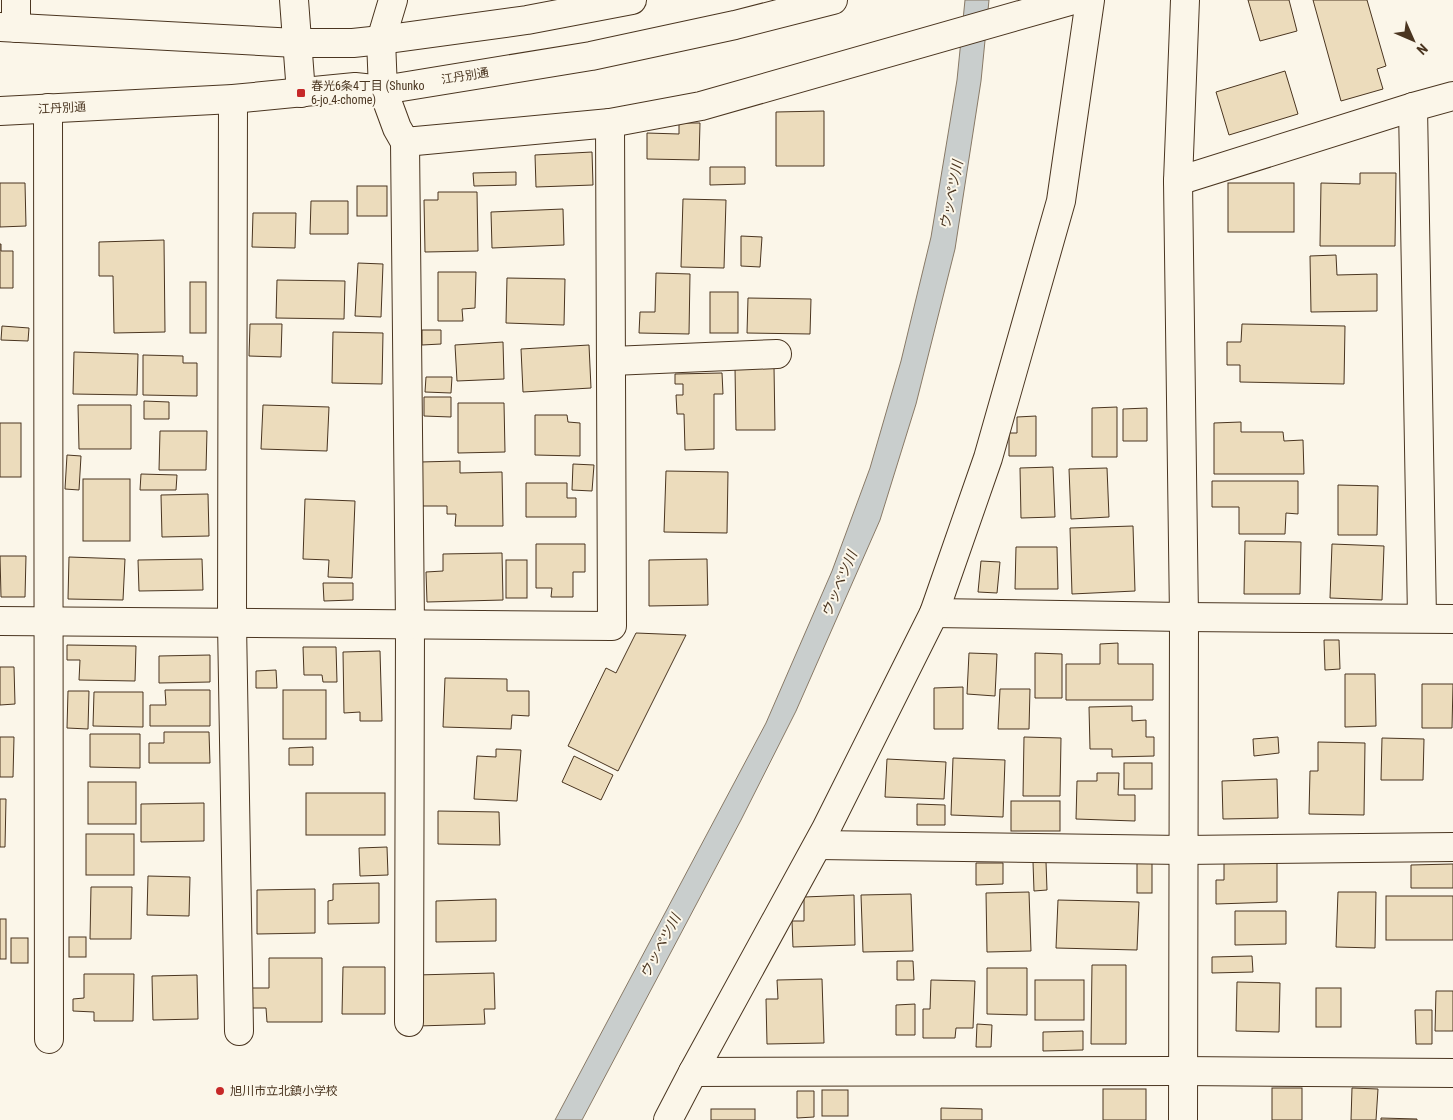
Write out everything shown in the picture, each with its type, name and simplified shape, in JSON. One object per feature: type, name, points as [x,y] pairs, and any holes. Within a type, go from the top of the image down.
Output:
[{"type":"street","points":[[16,0],[8,27],[296,43],[353,43],[381,40],[527,20],[632,0]]},
{"type":"street","points":[[294,0],[301,93]]},
{"type":"street","points":[[393,0],[381,40],[383,90],[397,128],[405,142],[410,624],[409,1022]]},
{"type":"street","name":"江丹別通","points":[[0,111],[233,99],[355,87],[383,90],[591,56],[735,25],[833,0]]},
{"type":"street","points":[[405,142],[610,123],[701,106],[1077,0],[1061,201],[988,458],[934,613],[818,845],[668,1120]]},
{"type":"street","points":[[1183,1120],[1184,617],[1178,181],[1185,0]]},
{"type":"street","points":[[1178,181],[1453,96]]},
{"type":"street","points":[[233,99],[232,623],[239,1031]]},
{"type":"street","points":[[1413,107],[1422,618]]},
{"type":"street","points":[[48,108],[49,1039]]},
{"type":"street","points":[[0,622],[612,626],[610,123]]},
{"type":"street","points":[[612,361],[777,354]]},
{"type":"street","points":[[934,613],[1453,619]]},
{"type":"street","points":[[818,845],[1183,850],[1453,848]]},
{"type":"street","points":[[693,1072],[1182,1071],[1453,1073]]},
{"type":"water","name":"ウッペツ川","points":[[965,0],[989,0],[981,81],[955,249],[916,404],[880,520],[796,711],[741,820],[582,1120],[555,1120],[766,723],[832,571],[870,468],[901,361],[931,237],[957,80]]},
{"type":"building","points":[[1248,0],[1289,0],[1297,31],[1260,41]]},
{"type":"building","points":[[1313,0],[1367,0],[1386,66],[1377,69],[1383,89],[1341,101]]},
{"type":"building","points":[[1285,71],[1298,114],[1229,135],[1216,92]]},
{"type":"building","points":[[824,111],[824,166],[776,166],[776,112]]},
{"type":"building","points":[[679,123],[700,123],[699,160],[647,159],[647,133],[679,134]]},
{"type":"building","points":[[592,152],[593,185],[536,187],[535,155]]},
{"type":"building","points":[[710,167],[745,167],[745,184],[710,185]]},
{"type":"building","points":[[516,172],[516,185],[474,186],[473,173]]},
{"type":"building","points":[[1360,173],[1396,173],[1395,246],[1320,246],[1321,183],[1360,184]]},
{"type":"building","points":[[0,183],[25,183],[26,226],[0,227]]},
{"type":"building","points":[[1228,183],[1294,183],[1294,232],[1228,232]]},
{"type":"building","points":[[357,186],[387,186],[387,216],[357,216]]},
{"type":"building","points":[[438,192],[477,192],[478,251],[425,252],[424,200],[438,200]]},
{"type":"building","points":[[683,199],[726,200],[724,268],[681,267]]},
{"type":"building","points":[[311,201],[348,201],[348,234],[310,234]]},
{"type":"building","points":[[563,209],[564,245],[492,248],[491,212]]},
{"type":"building","points":[[253,213],[296,213],[295,248],[252,247]]},
{"type":"building","points":[[741,236],[762,237],[760,267],[741,266]]},
{"type":"building","points":[[164,240],[165,332],[114,333],[113,276],[99,276],[99,242]]},
{"type":"building","points":[[0,244],[1,251],[13,251],[13,288],[0,288]]},
{"type":"building","points":[[1336,255],[1337,275],[1377,274],[1377,311],[1311,312],[1310,256]]},
{"type":"building","points":[[358,263],[383,264],[381,317],[355,316]]},
{"type":"building","points":[[438,272],[476,272],[475,308],[462,309],[463,321],[438,321]]},
{"type":"building","points":[[656,273],[690,274],[689,334],[639,333],[640,312],[655,312]]},
{"type":"building","points":[[507,278],[565,279],[564,325],[506,323]]},
{"type":"building","points":[[277,280],[345,281],[344,319],[276,318]]},
{"type":"building","points":[[190,282],[206,282],[206,333],[190,333]]},
{"type":"building","points":[[710,292],[738,292],[738,333],[710,333]]},
{"type":"building","points":[[748,298],[811,299],[810,334],[747,333]]},
{"type":"building","points":[[250,324],[282,324],[281,357],[249,356]]},
{"type":"building","points":[[1242,324],[1345,326],[1344,384],[1240,382],[1240,365],[1227,365],[1227,342],[1241,342]]},
{"type":"building","points":[[2,326],[29,328],[28,341],[1,340]]},
{"type":"building","points":[[422,330],[441,330],[441,344],[422,345]]},
{"type":"building","points":[[333,332],[383,333],[382,384],[332,383]]},
{"type":"building","points":[[503,342],[504,379],[457,381],[455,345]]},
{"type":"building","points":[[589,345],[591,388],[523,392],[521,349]]},
{"type":"building","points":[[74,352],[138,354],[137,395],[73,394]]},
{"type":"building","points":[[143,355],[183,356],[183,363],[197,363],[197,396],[143,395]]},
{"type":"building","points":[[774,367],[775,430],[736,430],[735,368]]},
{"type":"building","points":[[722,373],[723,394],[714,394],[714,449],[685,450],[684,414],[677,414],[676,395],[683,395],[683,384],[675,384],[675,374]]},
{"type":"building","points":[[426,377],[452,377],[451,393],[425,392]]},
{"type":"building","points":[[424,397],[451,397],[451,417],[424,416]]},
{"type":"building","points":[[144,401],[169,402],[169,419],[144,419]]},
{"type":"building","points":[[458,403],[504,403],[505,452],[458,453]]},
{"type":"building","points":[[78,405],[131,405],[131,449],[79,449]]},
{"type":"building","points":[[263,405],[329,407],[327,451],[261,449]]},
{"type":"building","points":[[1117,407],[1117,457],[1092,457],[1092,408]]},
{"type":"building","points":[[1147,408],[1147,441],[1123,441],[1123,409]]},
{"type":"building","points":[[535,415],[567,415],[568,422],[580,423],[580,456],[535,455]]},
{"type":"building","points":[[1036,416],[1036,456],[1009,456],[1009,433],[1017,433],[1017,417]]},
{"type":"building","points":[[1241,422],[1241,432],[1283,432],[1284,441],[1303,440],[1304,474],[1214,474],[1214,423]]},
{"type":"building","points":[[0,423],[21,423],[21,477],[0,477]]},
{"type":"building","points":[[160,431],[207,431],[206,470],[159,470]]},
{"type":"building","points":[[67,455],[81,456],[79,490],[65,489]]},
{"type":"building","points":[[460,461],[460,473],[502,472],[503,526],[455,526],[456,514],[447,514],[447,506],[420,506],[420,462]]},
{"type":"building","points":[[573,464],[594,465],[592,491],[572,490]]},
{"type":"building","points":[[1053,467],[1055,517],[1021,518],[1020,468]]},
{"type":"building","points":[[1107,468],[1109,517],[1071,519],[1069,469]]},
{"type":"building","points":[[666,471],[728,472],[727,533],[664,532]]},
{"type":"building","points":[[141,474],[177,475],[176,490],[140,490]]},
{"type":"building","points":[[83,479],[130,479],[130,541],[83,541]]},
{"type":"building","points":[[1212,481],[1298,481],[1298,514],[1286,513],[1285,534],[1239,534],[1239,507],[1212,507]]},
{"type":"building","points":[[526,483],[567,483],[567,498],[576,498],[576,517],[526,517]]},
{"type":"building","points":[[1338,485],[1378,486],[1377,535],[1338,535]]},
{"type":"building","points":[[208,494],[209,536],[162,537],[161,495]]},
{"type":"building","points":[[305,499],[355,501],[352,578],[328,577],[329,560],[303,559]]},
{"type":"building","points":[[1133,526],[1135,591],[1072,594],[1070,528]]},
{"type":"building","points":[[1245,541],[1301,542],[1300,594],[1244,594]]},
{"type":"building","points":[[536,544],[585,544],[585,572],[573,572],[573,597],[551,597],[552,588],[536,588]]},
{"type":"building","points":[[1332,544],[1384,546],[1382,600],[1330,598]]},
{"type":"building","points":[[1016,547],[1057,547],[1058,589],[1015,589]]},
{"type":"building","points":[[502,553],[503,600],[427,602],[426,572],[443,571],[443,554]]},
{"type":"building","points":[[0,556],[26,556],[25,597],[1,597]]},
{"type":"building","points":[[69,557],[125,559],[123,600],[68,599]]},
{"type":"building","points":[[202,559],[203,590],[139,591],[138,560]]},
{"type":"building","points":[[707,559],[708,605],[649,606],[649,560]]},
{"type":"building","points":[[506,560],[527,560],[527,598],[506,598]]},
{"type":"building","points":[[981,561],[1000,562],[997,593],[978,592]]},
{"type":"building","points":[[323,583],[353,583],[353,600],[324,601]]},
{"type":"building","points":[[636,633],[686,635],[618,771],[568,746],[606,668],[616,673]]},
{"type":"building","points":[[1324,640],[1339,640],[1340,669],[1325,670]]},
{"type":"building","points":[[1118,643],[1118,664],[1153,664],[1153,700],[1066,700],[1066,664],[1100,664],[1100,644]]},
{"type":"building","points":[[67,645],[136,646],[135,681],[79,680],[80,660],[67,660]]},
{"type":"building","points":[[303,647],[336,647],[337,682],[323,682],[322,675],[304,675]]},
{"type":"building","points":[[380,651],[382,721],[360,721],[360,712],[344,713],[343,652]]},
{"type":"building","points":[[969,653],[997,654],[995,696],[967,694]]},
{"type":"building","points":[[1035,653],[1062,654],[1062,698],[1035,698]]},
{"type":"building","points":[[210,655],[210,682],[159,683],[159,656]]},
{"type":"building","points":[[0,667],[14,667],[15,704],[0,705]]},
{"type":"building","points":[[276,670],[277,688],[256,688],[256,671]]},
{"type":"building","points":[[1345,674],[1375,674],[1376,726],[1345,727]]},
{"type":"building","points":[[445,678],[507,679],[507,691],[529,691],[529,716],[512,715],[511,729],[443,727]]},
{"type":"building","points":[[1422,684],[1453,684],[1452,728],[1422,728]]},
{"type":"building","points":[[963,687],[963,729],[934,729],[934,688]]},
{"type":"building","points":[[1000,689],[1030,689],[1029,729],[998,729]]},
{"type":"building","points":[[165,690],[210,690],[210,726],[150,726],[150,705],[166,705]]},
{"type":"building","points":[[283,690],[326,690],[326,739],[283,739]]},
{"type":"building","points":[[68,691],[89,691],[88,729],[67,728]]},
{"type":"building","points":[[94,692],[143,692],[143,727],[93,726]]},
{"type":"building","points":[[1132,706],[1132,721],[1146,720],[1146,737],[1154,737],[1154,756],[1112,757],[1112,749],[1090,749],[1089,707]]},
{"type":"building","points":[[164,732],[209,732],[210,763],[149,763],[149,743],[164,743]]},
{"type":"building","points":[[90,734],[140,734],[140,768],[90,767]]},
{"type":"building","points":[[0,737],[14,737],[13,777],[0,777]]},
{"type":"building","points":[[1024,737],[1061,738],[1060,796],[1023,796]]},
{"type":"building","points":[[1278,737],[1279,753],[1254,756],[1253,739]]},
{"type":"building","points":[[1382,738],[1424,739],[1423,780],[1381,780]]},
{"type":"building","points":[[1318,742],[1365,743],[1364,815],[1309,814],[1310,771],[1318,771]]},
{"type":"building","points":[[313,747],[313,765],[289,765],[289,748]]},
{"type":"building","points":[[496,749],[521,750],[517,801],[474,799],[477,756],[496,757]]},
{"type":"building","points":[[574,756],[613,775],[601,800],[562,782]]},
{"type":"building","points":[[953,758],[1005,760],[1003,817],[951,815]]},
{"type":"building","points":[[887,759],[946,762],[944,799],[885,797]]},
{"type":"building","points":[[1124,763],[1152,763],[1152,789],[1124,789]]},
{"type":"building","points":[[1097,773],[1119,773],[1118,795],[1135,795],[1135,821],[1076,819],[1077,781],[1097,781]]},
{"type":"building","points":[[1277,779],[1278,818],[1223,819],[1222,781]]},
{"type":"building","points":[[88,782],[136,782],[136,824],[88,824]]},
{"type":"building","points":[[306,793],[385,793],[385,835],[306,835]]},
{"type":"building","points":[[0,799],[6,799],[5,847],[0,847]]},
{"type":"building","points":[[1011,801],[1060,801],[1060,831],[1011,831]]},
{"type":"building","points":[[204,803],[204,841],[141,842],[141,804]]},
{"type":"building","points":[[917,804],[945,805],[945,825],[917,825]]},
{"type":"building","points":[[438,811],[499,812],[500,845],[438,844]]},
{"type":"building","points":[[86,834],[134,834],[134,875],[86,875]]},
{"type":"building","points":[[387,847],[388,875],[360,876],[359,848]]},
{"type":"building","points":[[1033,862],[1046,862],[1047,890],[1034,891]]},
{"type":"building","points":[[1277,862],[1277,902],[1216,904],[1216,880],[1224,880],[1224,863]]},
{"type":"building","points":[[976,863],[1003,863],[1003,884],[976,885]]},
{"type":"building","points":[[1137,863],[1152,863],[1152,893],[1137,893]]},
{"type":"building","points":[[1453,864],[1453,888],[1411,888],[1411,865]]},
{"type":"building","points":[[148,876],[190,877],[189,916],[147,915]]},
{"type":"building","points":[[379,883],[379,923],[328,924],[328,901],[333,900],[333,884]]},
{"type":"building","points":[[91,887],[132,887],[131,939],[90,939]]},
{"type":"building","points":[[315,889],[315,933],[257,934],[257,890]]},
{"type":"building","points":[[1029,892],[1031,951],[987,952],[986,893]]},
{"type":"building","points":[[1338,892],[1376,892],[1375,948],[1336,947]]},
{"type":"building","points":[[911,894],[913,951],[863,952],[861,895]]},
{"type":"building","points":[[854,895],[855,945],[793,947],[792,921],[804,921],[804,897]]},
{"type":"building","points":[[1386,896],[1453,896],[1453,940],[1386,940]]},
{"type":"building","points":[[496,899],[496,941],[436,942],[436,901]]},
{"type":"building","points":[[1058,900],[1139,902],[1137,950],[1056,948]]},
{"type":"building","points":[[1235,911],[1286,911],[1286,944],[1235,945]]},
{"type":"building","points":[[0,919],[6,919],[6,959],[0,959]]},
{"type":"building","points":[[69,937],[86,937],[86,957],[69,957]]},
{"type":"building","points":[[11,938],[28,938],[28,963],[11,963]]},
{"type":"building","points":[[1252,956],[1253,972],[1212,973],[1212,957]]},
{"type":"building","points":[[269,958],[322,958],[322,1022],[267,1022],[266,1008],[250,1008],[250,988],[269,988]]},
{"type":"building","points":[[897,961],[913,961],[914,980],[897,980]]},
{"type":"building","points":[[1092,965],[1126,965],[1126,1044],[1091,1044]]},
{"type":"building","points":[[343,967],[385,967],[385,1014],[342,1014]]},
{"type":"building","points":[[987,968],[1027,968],[1027,1015],[987,1014]]},
{"type":"building","points":[[494,973],[495,1009],[484,1009],[485,1024],[418,1026],[416,975]]},
{"type":"building","points":[[84,974],[134,974],[133,1021],[94,1021],[94,1012],[73,1011],[73,999],[84,998]]},
{"type":"building","points":[[197,975],[198,1019],[153,1020],[152,976]]},
{"type":"building","points":[[822,979],[824,1043],[767,1044],[766,999],[778,999],[777,980]]},
{"type":"building","points":[[931,980],[975,981],[973,1028],[956,1028],[955,1038],[923,1038],[923,1009],[930,1009]]},
{"type":"building","points":[[1035,980],[1084,980],[1084,1020],[1035,1020]]},
{"type":"building","points":[[1237,982],[1280,983],[1279,1032],[1236,1031]]},
{"type":"building","points":[[1316,988],[1341,988],[1341,1027],[1316,1027]]},
{"type":"building","points":[[1436,991],[1453,991],[1453,1031],[1435,1031]]},
{"type":"building","points":[[915,1004],[915,1035],[896,1035],[896,1005]]},
{"type":"building","points":[[1415,1010],[1432,1010],[1432,1044],[1416,1044]]},
{"type":"building","points":[[977,1024],[992,1025],[991,1047],[976,1047]]},
{"type":"building","points":[[1083,1031],[1083,1050],[1043,1051],[1043,1032]]},
{"type":"building","points":[[1272,1088],[1302,1088],[1302,1120],[1272,1120]]},
{"type":"building","points":[[1352,1088],[1378,1089],[1376,1120],[1351,1120]]},
{"type":"building","points":[[1103,1089],[1146,1089],[1146,1120],[1103,1120]]},
{"type":"building","points":[[822,1090],[848,1090],[848,1116],[822,1116]]},
{"type":"building","points":[[797,1091],[814,1091],[814,1117],[797,1118]]},
{"type":"building","points":[[941,1108],[982,1109],[982,1120],[941,1120]]},
{"type":"building","points":[[711,1109],[755,1109],[755,1120],[711,1120]]},
{"type":"building","points":[[1381,1118],[1417,1119],[1417,1120],[1381,1120]]},
{"type":"place","name":"春光6条4丁目 (Shunko 6-jo 4-chome)","points":[[301,93]]},
{"type":"place","name":"旭川市立北鎮小学校","points":[[220,1091]]}]
